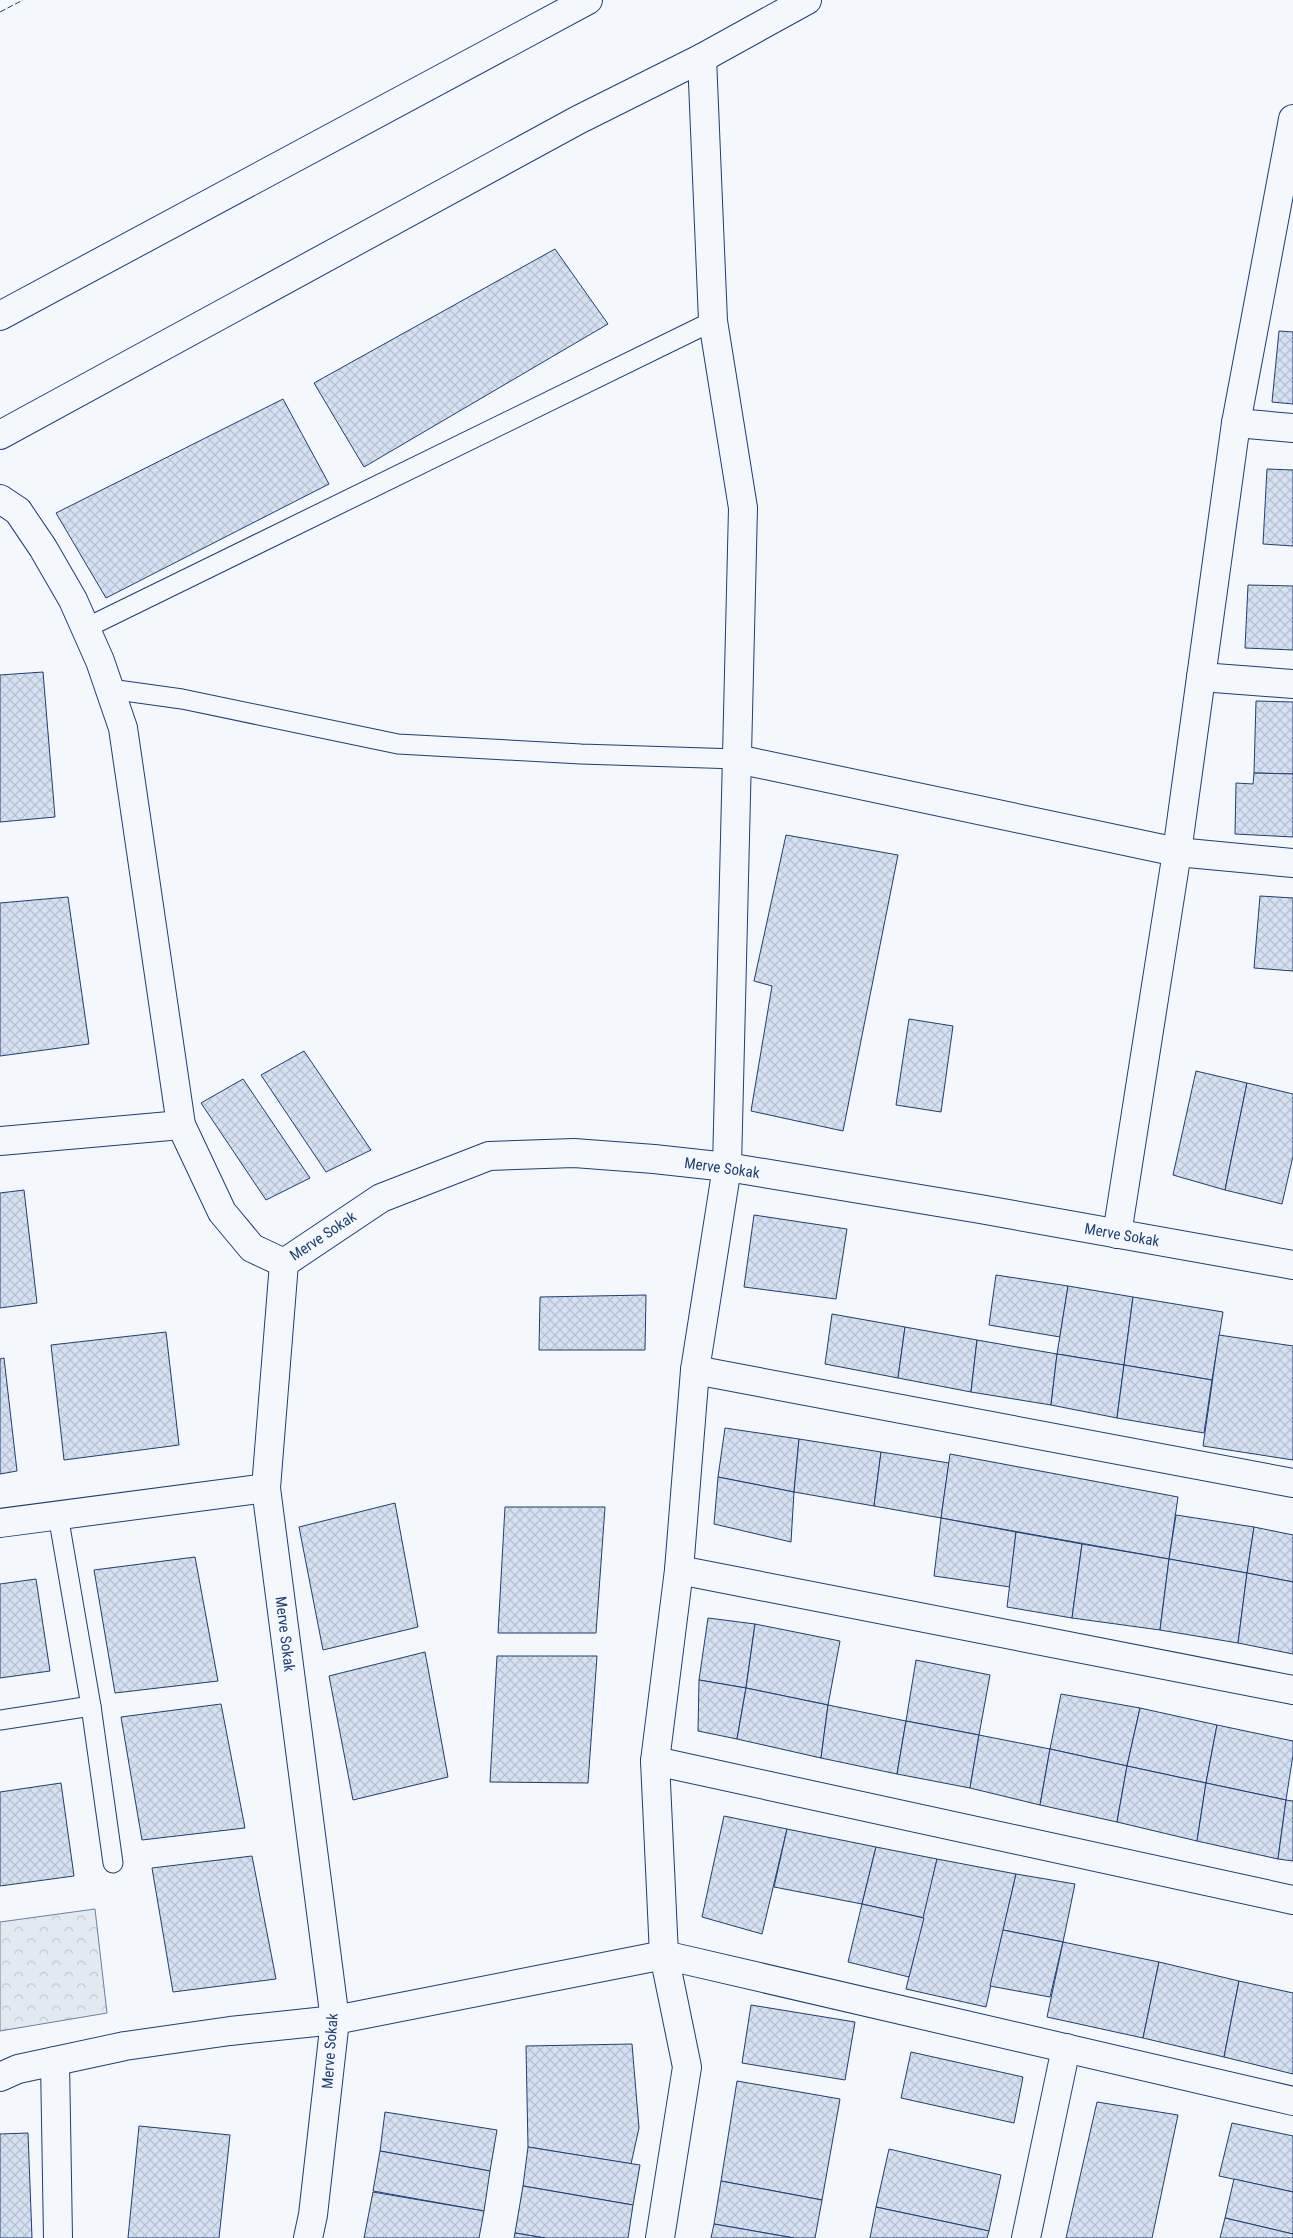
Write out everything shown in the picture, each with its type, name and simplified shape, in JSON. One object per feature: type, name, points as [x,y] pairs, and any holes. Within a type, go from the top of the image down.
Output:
[{"type":"street","points":[[0,316],[588,0]]},
{"type":"street","points":[[0,436],[578,120],[702,58],[807,0]]},
{"type":"street","points":[[660,2238],[687,2067],[664,1955],[656,1761],[679,1570],[695,1370],[727,1167],[743,508],[713,321],[702,58]]},
{"type":"street","points":[[1117,1234],[1177,852],[1236,424],[1288,180],[1293,119]]},
{"type":"street","points":[[1236,424],[1293,428]]},
{"type":"street","points":[[0,499],[18,511],[43,548],[86,628],[110,689],[122,728],[181,1125],[222,1212],[252,1248],[284,1262]]},
{"type":"street","points":[[1201,678],[1293,684]]},
{"type":"street","points":[[737,759],[1177,852],[1293,863]]},
{"type":"street","points":[[0,1141],[181,1125]]},
{"type":"street","name":"Merve Sokak","points":[[308,2238],[313,2215],[335,2020],[266,1488],[284,1262],[381,1198],[489,1156],[574,1153],[727,1167],[1293,1265]]},
{"type":"street","points":[[695,1370],[1293,1482]]},
{"type":"street","points":[[0,1523],[266,1488]]},
{"type":"street","points":[[679,1570],[1293,1690]]},
{"type":"street","points":[[656,1761],[1293,1900]]},
{"type":"street","points":[[0,2077],[18,2070],[125,2046],[230,2031],[335,2020],[664,1955],[1293,2101]]},
{"type":"street","points":[[1026,2238],[1066,2048]]},
{"type":"street","points":[[55,2061],[58,2238]]},
{"type":"lane","points":[[86,628],[713,321]]},
{"type":"lane","points":[[110,689],[182,699],[398,744],[581,754],[737,759]]},
{"type":"lane","points":[[58,1515],[91,1706],[113,1863]]},
{"type":"lane","points":[[0,1720],[91,1706]]},
{"type":"green space","points":[[95,1909],[107,2013],[0,2031],[0,1922]]},
{"type":"building","points":[[555,249],[608,324],[364,467],[314,383]]},
{"type":"building","points":[[1279,331],[1293,332],[1293,404],[1272,402]]},
{"type":"building","points":[[283,399],[329,484],[106,598],[56,513]]},
{"type":"building","points":[[1267,469],[1293,470],[1293,546],[1263,544]]},
{"type":"building","points":[[1248,585],[1293,586],[1293,650],[1245,648]]},
{"type":"building","points":[[43,672],[55,817],[0,822],[0,675]]},
{"type":"building","points":[[1256,701],[1293,702],[1293,774],[1254,773]]},
{"type":"building","points":[[1254,773],[1293,774],[1293,837],[1235,834],[1236,783],[1253,784]]},
{"type":"building","points":[[786,835],[898,855],[843,1131],[751,1111],[772,986],[754,981]]},
{"type":"building","points":[[1260,896],[1293,898],[1293,971],[1254,968]]},
{"type":"building","points":[[68,897],[89,1044],[0,1056],[0,903]]},
{"type":"building","points":[[909,1019],[953,1026],[941,1112],[896,1105]]},
{"type":"building","points":[[304,1051],[371,1150],[326,1172],[261,1075]]},
{"type":"building","points":[[1196,1071],[1247,1083],[1225,1190],[1173,1175]]},
{"type":"building","points":[[243,1079],[310,1178],[266,1200],[201,1103]]},
{"type":"building","points":[[1247,1083],[1293,1094],[1293,1156],[1282,1204],[1225,1190]]},
{"type":"building","points":[[24,1190],[37,1303],[0,1308],[0,1193]]},
{"type":"building","points":[[754,1215],[847,1229],[836,1299],[744,1287]]},
{"type":"building","points":[[996,1275],[1068,1286],[1060,1337],[989,1325]]},
{"type":"building","points":[[1068,1286],[1133,1297],[1124,1365],[1057,1354]]},
{"type":"building","points":[[646,1295],[645,1350],[539,1350],[540,1297]]},
{"type":"building","points":[[1133,1297],[1223,1312],[1212,1380],[1124,1365]]},
{"type":"building","points":[[832,1314],[905,1327],[898,1378],[825,1364]]},
{"type":"building","points":[[905,1327],[977,1340],[971,1392],[898,1378]]},
{"type":"building","points":[[166,1332],[179,1445],[64,1460],[51,1345]]},
{"type":"building","points":[[1219,1335],[1293,1346],[1293,1460],[1203,1446]]},
{"type":"building","points":[[977,1340],[1057,1354],[1051,1405],[971,1392]]},
{"type":"building","points":[[1057,1354],[1124,1365],[1117,1418],[1051,1405]]},
{"type":"building","points":[[4,1358],[17,1471],[0,1474],[0,1359]]},
{"type":"building","points":[[1124,1365],[1212,1380],[1204,1433],[1117,1418]]},
{"type":"building","points":[[725,1428],[799,1439],[794,1492],[718,1477]]},
{"type":"building","points":[[799,1439],[881,1452],[874,1506],[794,1492]]},
{"type":"building","points":[[881,1452],[949,1463],[941,1518],[874,1506]]},
{"type":"building","points":[[950,1454],[1178,1497],[1169,1559],[941,1518]]},
{"type":"building","points":[[718,1477],[794,1492],[791,1542],[714,1524]]},
{"type":"building","points":[[395,1503],[418,1627],[323,1650],[299,1527]]},
{"type":"building","points":[[505,1507],[605,1507],[596,1633],[498,1633]]},
{"type":"building","points":[[1176,1515],[1254,1527],[1247,1573],[1169,1559]]},
{"type":"building","points":[[941,1518],[1016,1532],[1010,1587],[934,1576]]},
{"type":"building","points":[[1254,1527],[1293,1535],[1293,1582],[1247,1573]]},
{"type":"building","points":[[1016,1532],[1082,1544],[1072,1618],[1007,1607]]},
{"type":"building","points":[[1082,1544],[1169,1559],[1160,1630],[1072,1618]]},
{"type":"building","points":[[195,1557],[218,1681],[115,1693],[94,1570]]},
{"type":"building","points":[[1169,1559],[1247,1573],[1238,1643],[1160,1630]]},
{"type":"building","points":[[1247,1573],[1293,1582],[1293,1654],[1238,1643]]},
{"type":"building","points":[[36,1579],[50,1671],[0,1678],[0,1584]]},
{"type":"building","points":[[708,1618],[755,1624],[746,1688],[699,1680]]},
{"type":"building","points":[[755,1624],[840,1641],[828,1705],[746,1688]]},
{"type":"building","points":[[425,1652],[448,1777],[353,1800],[329,1676]]},
{"type":"building","points":[[497,1656],[597,1656],[588,1783],[490,1782]]},
{"type":"building","points":[[916,1660],[990,1675],[979,1735],[906,1721]]},
{"type":"building","points":[[699,1680],[746,1688],[737,1739],[698,1731]]},
{"type":"building","points":[[746,1688],[828,1705],[821,1758],[737,1739]]},
{"type":"building","points":[[1061,1694],[1140,1708],[1127,1766],[1050,1749]]},
{"type":"building","points":[[221,1704],[245,1828],[142,1840],[121,1717]]},
{"type":"building","points":[[828,1705],[906,1721],[897,1774],[821,1758]]},
{"type":"building","points":[[1140,1708],[1217,1725],[1206,1783],[1127,1766]]},
{"type":"building","points":[[906,1721],[979,1735],[970,1788],[897,1774]]},
{"type":"building","points":[[1217,1725],[1293,1741],[1293,1755],[1286,1800],[1206,1783]]},
{"type":"building","points":[[979,1735],[1050,1749],[1040,1805],[970,1788]]},
{"type":"building","points":[[1050,1749],[1127,1766],[1117,1822],[1040,1805]]},
{"type":"building","points":[[1127,1766],[1206,1783],[1197,1841],[1117,1822]]},
{"type":"building","points":[[61,1783],[74,1876],[0,1886],[0,1792]]},
{"type":"building","points":[[1206,1783],[1286,1800],[1278,1859],[1197,1841]]},
{"type":"building","points":[[1286,1800],[1293,1801],[1293,1861],[1278,1859]]},
{"type":"building","points":[[724,1816],[787,1829],[762,1934],[702,1917]]},
{"type":"building","points":[[787,1829],[876,1847],[862,1904],[774,1887]]},
{"type":"building","points":[[876,1847],[937,1859],[924,1918],[862,1904]]},
{"type":"building","points":[[252,1856],[276,1979],[173,1992],[152,1868]]},
{"type":"building","points":[[937,1859],[1016,1874],[986,2007],[906,1989]]},
{"type":"building","points":[[1016,1874],[1075,1884],[1063,1942],[1003,1930]]},
{"type":"building","points":[[862,1904],[924,1918],[909,1977],[848,1962]]},
{"type":"building","points":[[1003,1930],[1063,1942],[1050,1997],[990,1986]]},
{"type":"building","points":[[1063,1942],[1159,1962],[1143,2038],[1047,2017]]},
{"type":"building","points":[[1159,1962],[1239,1981],[1224,2057],[1143,2038]]},
{"type":"building","points":[[1239,1981],[1293,1993],[1293,2074],[1224,2057]]},
{"type":"building","points":[[751,2005],[855,2022],[845,2080],[742,2063]]},
{"type":"building","points":[[632,2044],[639,2128],[631,2164],[528,2147],[526,2046]]},
{"type":"building","points":[[911,2052],[1023,2077],[1014,2123],[901,2098]]},
{"type":"building","points":[[737,2081],[840,2099],[822,2200],[721,2181]]},
{"type":"building","points":[[1097,2102],[1178,2115],[1152,2238],[1066,2238]]},
{"type":"building","points":[[385,2112],[497,2130],[490,2171],[380,2151]]},
{"type":"building","points":[[1232,2123],[1293,2136],[1293,2192],[1219,2176]]},
{"type":"building","points":[[139,2126],[230,2135],[219,2238],[128,2238]]},
{"type":"building","points":[[28,2133],[32,2238],[0,2238],[0,2134]]},
{"type":"building","points":[[528,2147],[640,2165],[633,2205],[523,2186]]},
{"type":"building","points":[[889,2149],[1001,2175],[989,2231],[876,2207]]},
{"type":"building","points":[[380,2151],[490,2171],[484,2211],[373,2191]]},
{"type":"building","points":[[1234,2179],[1293,2192],[1293,2234],[1225,2218]]},
{"type":"building","points":[[721,2181],[822,2200],[815,2238],[794,2238],[714,2224]]},
{"type":"building","points":[[523,2186],[633,2205],[628,2238],[545,2238],[515,2233]]},
{"type":"building","points":[[373,2192],[484,2211],[479,2238],[364,2238]]},
{"type":"building","points":[[876,2207],[989,2231],[987,2238],[870,2238]]},
{"type":"building","points":[[1225,2218],[1293,2234],[1293,2238],[1220,2238]]},
{"type":"building","points":[[714,2224],[794,2238],[711,2238]]},
{"type":"building","points":[[515,2233],[545,2238],[514,2238]]},
{"type":"fence","points":[[0,12],[23,0]]}]
